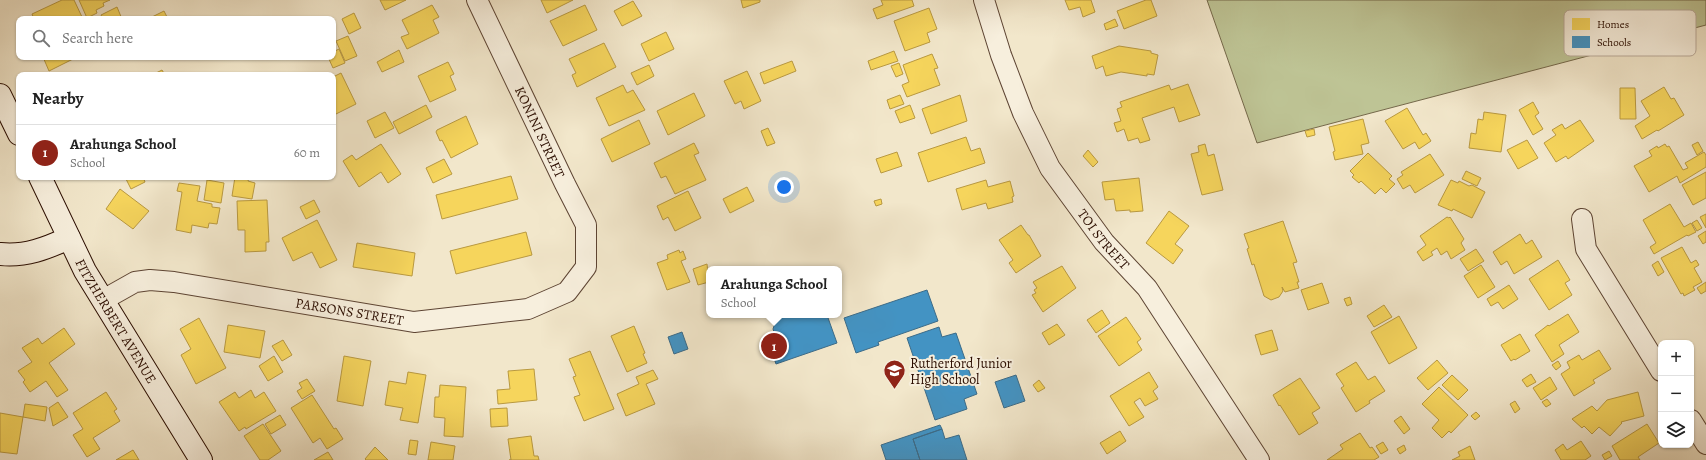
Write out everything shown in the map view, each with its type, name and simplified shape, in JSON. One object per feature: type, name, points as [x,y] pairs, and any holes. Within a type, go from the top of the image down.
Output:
[{"type":"main road","points":[[0,95],[16,128]]},
{"type":"main road","name":"FITZHERBERT AVENUE","points":[[41,180],[85,272],[201,460]]},
{"type":"main road","points":[[0,254],[26,254],[46,248],[69,238]]},
{"type":"street","name":"KONINI STREET","points":[[477,0],[586,225],[586,268]]},
{"type":"street","name":"TOI STREET","points":[[984,0],[1001,55],[1023,113],[1050,168],[1104,242],[1147,288],[1259,460]]},
{"type":"street","points":[[1582,219],[1586,249],[1658,366]]},
{"type":"street","name":"PARSONS STREET","points":[[103,300],[135,282],[150,280],[174,282],[414,322],[528,309],[567,292],[586,268]]},
{"type":"street","points":[[1694,425],[1706,444]]},
{"type":"green space","points":[[1207,0],[1706,0],[1706,25],[1696,28],[1696,10],[1564,10],[1564,56],[1588,56],[1257,143]]},
{"type":"building: Homes","points":[[62,0],[74,0],[82,16],[33,16],[32,14]]},
{"type":"building: Homes","points":[[79,0],[110,0],[103,3],[104,6],[96,10],[97,13],[91,16],[86,16]]},
{"type":"building: Homes","points":[[380,0],[406,0],[385,10]]},
{"type":"building: Homes","points":[[541,0],[573,0],[547,13]]},
{"type":"building: Homes","points":[[741,0],[760,0],[760,2],[743,8]]},
{"type":"building: Homes","points":[[881,0],[912,0],[914,6],[877,19],[873,9],[883,5]]},
{"type":"building: Homes","points":[[1065,0],[1091,0],[1095,12],[1083,17],[1080,7],[1069,10]]},
{"type":"building: Homes","points":[[1146,0],[1151,0],[1157,16],[1124,29],[1117,11]]},
{"type":"building: Homes","points":[[633,1],[642,16],[622,26],[614,11]]},
{"type":"building: Homes","points":[[432,5],[439,17],[433,20],[439,33],[407,49],[401,37],[409,34],[402,20]]},
{"type":"building: Homes","points":[[585,5],[597,30],[563,46],[550,21]]},
{"type":"building: Homes","points":[[117,7],[121,16],[102,16]]},
{"type":"building: Homes","points":[[929,8],[937,29],[927,33],[930,42],[905,51],[894,21]]},
{"type":"building: Homes","points":[[164,11],[166,16],[154,16]]},
{"type":"building: Homes","points":[[354,13],[361,28],[349,34],[342,19]]},
{"type":"building: Homes","points":[[1115,19],[1118,26],[1106,30],[1104,24]]},
{"type":"building: Homes","points":[[666,32],[674,49],[649,61],[641,44]]},
{"type":"building: Homes","points":[[348,36],[357,56],[345,61],[336,41]]},
{"type":"building: Homes","points":[[604,43],[616,67],[577,87],[572,75],[576,73],[569,59]]},
{"type":"building: Homes","points":[[1119,46],[1151,51],[1151,53],[1158,55],[1154,75],[1147,74],[1147,76],[1121,72],[1106,76],[1103,66],[1096,69],[1092,56]]},
{"type":"building: Homes","points":[[339,49],[345,63],[333,68],[329,60],[336,60],[336,50]]},
{"type":"building: Homes","points":[[399,50],[404,62],[382,72],[377,62]]},
{"type":"building: Homes","points":[[894,51],[898,61],[871,70],[868,61]]},
{"type":"building: Homes","points":[[932,54],[938,68],[934,69],[940,85],[907,97],[902,85],[909,82],[903,65]]},
{"type":"building: Homes","points":[[44,60],[71,60],[49,71]]},
{"type":"building: Homes","points":[[792,61],[796,71],[764,84],[760,73]]},
{"type":"building: Homes","points":[[448,62],[454,74],[450,76],[456,90],[430,102],[418,76]]},
{"type":"building: Homes","points":[[899,63],[903,74],[896,77],[891,66]]},
{"type":"building: Homes","points":[[649,65],[654,76],[637,85],[631,73]]},
{"type":"building: Homes","points":[[747,71],[761,101],[744,109],[741,101],[735,104],[724,81]]},
{"type":"building: Homes","points":[[341,73],[356,104],[336,114],[336,76]]},
{"type":"building: Homes","points":[[1188,84],[1200,115],[1179,122],[1174,107],[1142,118],[1150,140],[1140,143],[1138,138],[1128,141],[1124,129],[1117,132],[1114,123],[1121,121],[1117,109],[1122,107],[1120,102],[1169,85],[1171,90]]},
{"type":"building: Homes","points":[[623,85],[627,93],[633,90],[645,110],[609,126],[596,98]]},
{"type":"building: Homes","points":[[1664,87],[1671,99],[1674,98],[1684,115],[1642,139],[1635,126],[1650,116],[1641,101]]},
{"type":"building: Homes","points":[[1620,88],[1635,88],[1636,119],[1620,119]]},
{"type":"building: Homes","points":[[694,93],[705,116],[668,135],[657,111]]},
{"type":"building: Homes","points":[[900,95],[904,104],[890,109],[887,100]]},
{"type":"building: Homes","points":[[960,95],[967,121],[931,134],[922,109]]},
{"type":"building: Homes","points":[[1533,102],[1539,113],[1535,116],[1543,129],[1533,135],[1519,110]]},
{"type":"building: Homes","points":[[426,105],[432,117],[399,134],[393,122]]},
{"type":"building: Homes","points":[[910,105],[915,118],[900,123],[895,111]]},
{"type":"building: Homes","points":[[1407,108],[1423,135],[1426,133],[1431,141],[1419,149],[1415,142],[1403,149],[1385,121]]},
{"type":"building: Homes","points":[[385,112],[394,128],[375,138],[367,121]]},
{"type":"building: Homes","points":[[1484,112],[1506,115],[1501,152],[1469,148],[1471,133],[1476,134],[1478,119],[1483,120]]},
{"type":"building: Homes","points":[[466,116],[478,144],[451,158],[436,132],[437,130]]},
{"type":"building: Homes","points":[[1363,119],[1369,143],[1361,145],[1363,154],[1335,160],[1333,152],[1335,151],[1329,127]]},
{"type":"building: Homes","points":[[639,120],[650,144],[612,162],[601,139]]},
{"type":"building: Homes","points":[[1580,120],[1594,141],[1568,159],[1566,156],[1556,162],[1544,143],[1556,135],[1552,130],[1562,124],[1565,129]]},
{"type":"building: Homes","points":[[768,128],[775,143],[767,146],[761,131]]},
{"type":"building: Homes","points":[[1314,129],[1315,135],[1307,137],[1305,131]]},
{"type":"building: Homes","points":[[966,137],[971,151],[980,148],[985,163],[928,182],[918,153]]},
{"type":"building: Homes","points":[[1527,140],[1538,158],[1518,169],[1507,150]]},
{"type":"building: Homes","points":[[1698,142],[1703,151],[1697,155],[1692,145]]},
{"type":"building: Homes","points":[[694,143],[699,153],[694,155],[706,180],[675,194],[666,176],[661,178],[654,163]]},
{"type":"building: Homes","points":[[381,144],[401,174],[388,183],[381,172],[359,187],[343,161],[352,155],[356,160]]},
{"type":"building: Homes","points":[[1205,144],[1208,156],[1214,154],[1223,190],[1202,195],[1191,154],[1199,152],[1198,146]]},
{"type":"building: Homes","points":[[1665,144],[1667,147],[1669,146],[1683,170],[1688,168],[1685,163],[1704,152],[1706,155],[1706,167],[1680,183],[1677,176],[1649,192],[1634,166],[1652,156],[1649,151],[1657,146],[1658,148]]},
{"type":"building: Homes","points":[[1088,150],[1098,162],[1093,167],[1083,156]]},
{"type":"building: Homes","points":[[897,152],[902,166],[881,173],[876,159]]},
{"type":"building: Homes","points":[[1368,153],[1392,176],[1389,179],[1395,184],[1386,193],[1381,188],[1375,194],[1361,181],[1359,183],[1352,177],[1354,175],[1350,171]]},
{"type":"building: Homes","points":[[1430,154],[1444,175],[1415,193],[1410,185],[1403,189],[1397,179],[1403,175],[1401,172]]},
{"type":"building: Homes","points":[[444,159],[452,174],[433,183],[426,168]]},
{"type":"building: Homes","points":[[1466,171],[1481,178],[1477,186],[1462,179]]},
{"type":"building: Homes","points":[[1706,172],[1706,198],[1693,205],[1682,185]]},
{"type":"building: Homes","points":[[511,176],[518,199],[442,219],[436,195]]},
{"type":"building: Homes","points":[[1139,178],[1143,211],[1116,211],[1114,199],[1105,200],[1102,182]]},
{"type":"building: Homes","points":[[126,180],[144,180],[145,182],[131,189]]},
{"type":"building: Homes","points":[[207,180],[224,183],[221,203],[204,200]]},
{"type":"building: Homes","points":[[235,180],[248,180],[255,183],[252,199],[232,196]]},
{"type":"building: Homes","points":[[986,180],[988,187],[1010,181],[1014,196],[1012,197],[1013,202],[988,209],[986,203],[962,210],[956,189]]},
{"type":"building: Homes","points":[[1451,180],[1458,183],[1459,181],[1469,186],[1472,185],[1485,192],[1472,218],[1453,209],[1452,211],[1438,205]]},
{"type":"building: Homes","points":[[179,183],[200,186],[197,201],[212,204],[212,207],[220,208],[217,224],[209,223],[208,228],[192,225],[191,233],[176,230],[182,192],[177,191]]},
{"type":"building: Homes","points":[[747,187],[754,201],[730,213],[723,199]]},
{"type":"building: Homes","points":[[120,189],[149,211],[133,229],[106,209]]},
{"type":"building: Homes","points":[[688,191],[701,218],[675,231],[668,217],[663,220],[657,206]]},
{"type":"building: Homes","points":[[881,199],[882,204],[876,206],[874,201]]},
{"type":"building: Homes","points":[[267,200],[269,242],[266,242],[266,251],[245,252],[245,230],[238,230],[237,201]]},
{"type":"building: Homes","points":[[314,200],[320,212],[306,219],[300,207]]},
{"type":"building: Homes","points":[[1670,204],[1684,227],[1691,223],[1696,232],[1688,236],[1687,235],[1654,254],[1650,247],[1656,243],[1643,220]]},
{"type":"building: Homes","points":[[1169,211],[1189,226],[1175,244],[1183,250],[1173,264],[1146,243]]},
{"type":"building: Homes","points":[[1706,214],[1706,228],[1700,217]]},
{"type":"building: Homes","points":[[1447,217],[1450,217],[1464,239],[1461,243],[1465,250],[1451,259],[1447,251],[1441,255],[1437,248],[1431,252],[1433,255],[1423,261],[1417,252],[1426,245],[1420,236]]},
{"type":"building: Homes","points":[[317,220],[337,260],[320,268],[312,252],[293,261],[282,238]]},
{"type":"building: Homes","points":[[1697,220],[1702,228],[1697,231],[1692,223]]},
{"type":"building: Homes","points":[[1283,221],[1297,262],[1293,263],[1299,282],[1297,282],[1299,288],[1285,292],[1282,287],[1283,291],[1279,297],[1271,300],[1264,296],[1254,264],[1252,265],[1247,249],[1249,248],[1244,234]]},
{"type":"building: Homes","points":[[1021,225],[1029,235],[1041,256],[1016,273],[1009,263],[1013,260],[999,240]]},
{"type":"building: Homes","points":[[1706,231],[1706,242],[1703,244],[1698,236]]},
{"type":"building: Homes","points":[[526,232],[532,255],[456,274],[450,251]]},
{"type":"building: Homes","points":[[1520,234],[1526,244],[1532,240],[1542,257],[1514,274],[1507,261],[1501,265],[1493,252]]},
{"type":"building: Homes","points":[[357,243],[415,253],[412,276],[353,267]]},
{"type":"building: Homes","points":[[1682,247],[1691,263],[1696,260],[1699,265],[1694,268],[1702,282],[1693,287],[1695,290],[1684,296],[1683,293],[1681,294],[1661,258]]},
{"type":"building: Homes","points":[[1476,249],[1484,261],[1468,271],[1460,259]]},
{"type":"building: Homes","points":[[679,250],[680,253],[683,251],[686,259],[681,261],[690,282],[667,290],[657,263],[668,259],[667,255]]},
{"type":"building: Homes","points":[[1558,260],[1570,280],[1565,283],[1572,295],[1549,310],[1529,279]]},
{"type":"building: Homes","points":[[1658,261],[1664,272],[1658,276],[1652,265]]},
{"type":"building: Homes","points":[[707,264],[706,283],[698,285],[693,269]]},
{"type":"building: Homes","points":[[1481,265],[1495,287],[1478,298],[1464,276]]},
{"type":"building: Homes","points":[[1062,266],[1076,288],[1043,312],[1032,295],[1036,293],[1034,290],[1037,288],[1033,282]]},
{"type":"building: Homes","points":[[1706,282],[1706,291],[1701,294],[1697,288]]},
{"type":"building: Homes","points":[[1322,283],[1329,303],[1308,310],[1301,290]]},
{"type":"building: Homes","points":[[1509,285],[1518,299],[1503,309],[1498,302],[1491,306],[1487,299]]},
{"type":"building: Homes","points":[[1350,297],[1352,304],[1347,306],[1344,299]]},
{"type":"building: Homes","points":[[1384,305],[1392,317],[1374,327],[1367,316]]},
{"type":"building: Homes","points":[[1102,310],[1110,323],[1096,333],[1087,320]]},
{"type":"building: Homes","points":[[1568,314],[1579,332],[1559,345],[1564,354],[1552,362],[1535,335],[1548,325],[1549,326]]},
{"type":"building: Homes","points":[[1399,316],[1417,348],[1389,364],[1371,332]]},
{"type":"building: Homes","points":[[1126,317],[1141,339],[1137,342],[1142,350],[1119,366],[1098,336]]},
{"type":"building: Homes","points":[[199,318],[226,368],[196,384],[181,355],[191,349],[180,329]]},
{"type":"building: Homes","points":[[1057,324],[1065,335],[1049,345],[1042,333]]},
{"type":"building: Homes","points":[[228,325],[265,331],[260,358],[224,352]]},
{"type":"building: Homes","points":[[634,326],[645,353],[643,354],[647,363],[627,372],[611,336]]},
{"type":"building: Homes","points":[[64,328],[75,344],[49,363],[68,390],[57,397],[46,381],[30,392],[23,382],[25,380],[18,371],[32,362],[22,348],[38,338],[42,344]]},
{"type":"building: Homes","points":[[1272,330],[1278,350],[1261,355],[1255,335]]},
{"type":"building: Homes","points":[[1520,334],[1530,351],[1511,361],[1501,345]]},
{"type":"building: Homes","points":[[283,340],[292,355],[282,361],[272,346]]},
{"type":"building: Homes","points":[[1599,350],[1611,369],[1593,380],[1595,383],[1574,396],[1561,374],[1570,368],[1567,362],[1579,355],[1582,360]]},
{"type":"building: Homes","points":[[590,351],[614,409],[584,421],[574,397],[580,395],[573,377],[576,376],[569,359]]},
{"type":"building: Homes","points":[[274,356],[283,372],[268,381],[259,366]]},
{"type":"building: Homes","points":[[344,356],[371,361],[363,406],[337,401]]},
{"type":"building: Homes","points":[[1437,360],[1448,373],[1428,390],[1417,378]]},
{"type":"building: Homes","points":[[1558,361],[1561,366],[1556,370],[1552,365]]},
{"type":"building: Homes","points":[[1356,362],[1368,380],[1375,376],[1385,391],[1369,401],[1370,403],[1356,412],[1341,388],[1344,386],[1336,374]]},
{"type":"building: Homes","points":[[534,369],[537,400],[498,404],[497,390],[510,389],[508,371]]},
{"type":"building: Homes","points":[[653,370],[658,379],[646,384],[655,404],[626,416],[617,394],[639,384],[636,377]]},
{"type":"building: Homes","points":[[408,372],[426,375],[418,423],[400,420],[403,408],[385,405],[389,381],[406,384]]},
{"type":"building: Homes","points":[[1149,372],[1158,387],[1153,391],[1158,399],[1145,406],[1140,398],[1134,402],[1144,417],[1129,426],[1110,396]]},
{"type":"building: Homes","points":[[1531,374],[1536,382],[1527,387],[1522,380]]},
{"type":"building: Homes","points":[[1452,375],[1468,390],[1458,400],[1442,385]]},
{"type":"building: Homes","points":[[1550,377],[1557,389],[1541,400],[1533,388]]},
{"type":"building: Homes","points":[[1300,378],[1320,408],[1312,413],[1318,423],[1299,435],[1273,395]]},
{"type":"building: Homes","points":[[307,379],[315,391],[302,399],[297,391],[302,388],[299,383]]},
{"type":"building: Homes","points":[[1039,380],[1045,388],[1038,392],[1033,385]]},
{"type":"building: Homes","points":[[440,385],[466,387],[463,437],[444,436],[445,418],[434,417],[435,397],[439,397]]},
{"type":"building: Homes","points":[[1439,387],[1468,415],[1451,433],[1449,431],[1442,438],[1432,428],[1439,420],[1422,404]]},
{"type":"building: Homes","points":[[251,390],[255,398],[264,392],[276,411],[246,429],[245,427],[239,431],[219,402],[235,392],[239,398]]},
{"type":"building: Homes","points":[[106,392],[117,409],[114,411],[120,421],[93,438],[100,449],[87,457],[73,435],[83,429],[73,413]]},
{"type":"building: Homes","points":[[1638,392],[1644,416],[1621,422],[1622,423],[1610,436],[1599,427],[1592,434],[1584,426],[1582,428],[1572,419],[1592,406],[1597,411],[1607,400]]},
{"type":"building: Homes","points":[[312,395],[334,429],[336,428],[343,439],[327,449],[320,438],[313,443],[291,408]]},
{"type":"building: Homes","points":[[1547,399],[1551,404],[1546,407],[1542,402]]},
{"type":"building: Homes","points":[[1515,401],[1520,409],[1515,413],[1510,404]]},
{"type":"building: Homes","points":[[58,402],[68,417],[53,426],[49,408]]},
{"type":"building: Homes","points":[[25,404],[47,407],[45,421],[23,417]]},
{"type":"building: Homes","points":[[507,408],[508,426],[491,427],[490,409]]},
{"type":"building: Homes","points":[[1476,412],[1480,416],[1475,420],[1471,416]]},
{"type":"building: Homes","points":[[0,413],[23,417],[17,454],[0,452]]},
{"type":"building: Homes","points":[[280,415],[286,425],[271,434],[265,424]]},
{"type":"building: Homes","points":[[1401,416],[1410,429],[1404,434],[1394,421]]},
{"type":"building: Homes","points":[[263,424],[281,451],[268,460],[260,460],[244,436]]},
{"type":"building: Homes","points":[[1647,424],[1658,441],[1658,444],[1638,457],[1640,460],[1620,460],[1612,446]]},
{"type":"building: Homes","points":[[1120,431],[1126,441],[1107,454],[1100,443]]},
{"type":"building: Homes","points":[[1360,433],[1370,448],[1372,447],[1379,457],[1374,460],[1327,460],[1343,449],[1340,445]]},
{"type":"building: Homes","points":[[531,436],[534,456],[538,456],[539,460],[511,460],[508,439]]},
{"type":"building: Homes","points":[[410,440],[418,441],[416,455],[408,454]]},
{"type":"building: Homes","points":[[1581,441],[1591,456],[1585,460],[1561,460],[1555,450],[1563,444],[1567,450]]},
{"type":"building: Homes","points":[[431,442],[455,446],[453,460],[428,460]]},
{"type":"building: Homes","points":[[1383,442],[1388,450],[1381,454],[1376,446]]},
{"type":"building: Homes","points":[[1404,445],[1406,450],[1400,454],[1397,449]]},
{"type":"building: Homes","points":[[1470,446],[1475,460],[1452,460],[1460,456],[1458,452]]},
{"type":"building: Homes","points":[[375,447],[388,460],[365,459]]},
{"type":"building: Homes","points":[[133,450],[139,460],[116,460]]},
{"type":"building: Homes","points":[[1609,451],[1612,456],[1605,460],[1602,455]]},
{"type":"building: Homes","points":[[328,452],[333,460],[314,460]]},
{"type":"building: Schools","points":[[927,290],[938,321],[878,342],[879,345],[856,353],[844,318]]},
{"type":"building: Schools","points":[[781,318],[828,318],[837,343],[776,364],[768,341],[776,338],[773,329],[776,320]]},
{"type":"building: Schools","points":[[939,327],[942,337],[956,333],[977,394],[964,399],[967,409],[935,420],[907,338]]},
{"type":"building: Schools","points":[[682,332],[688,349],[674,354],[668,337]]},
{"type":"building: Schools","points":[[1016,375],[1025,401],[1004,408],[995,382]]},
{"type":"building: Schools","points":[[940,425],[942,429],[913,439],[920,460],[886,460],[881,445]]},
{"type":"building: Schools","points":[[942,429],[945,439],[959,435],[967,460],[920,460],[913,439]]},
{"type":"place","name":"Arahunga School","points":[[774,346]]},
{"type":"place","name":"Rutherford Junior High School","points":[[894,390]]}]
